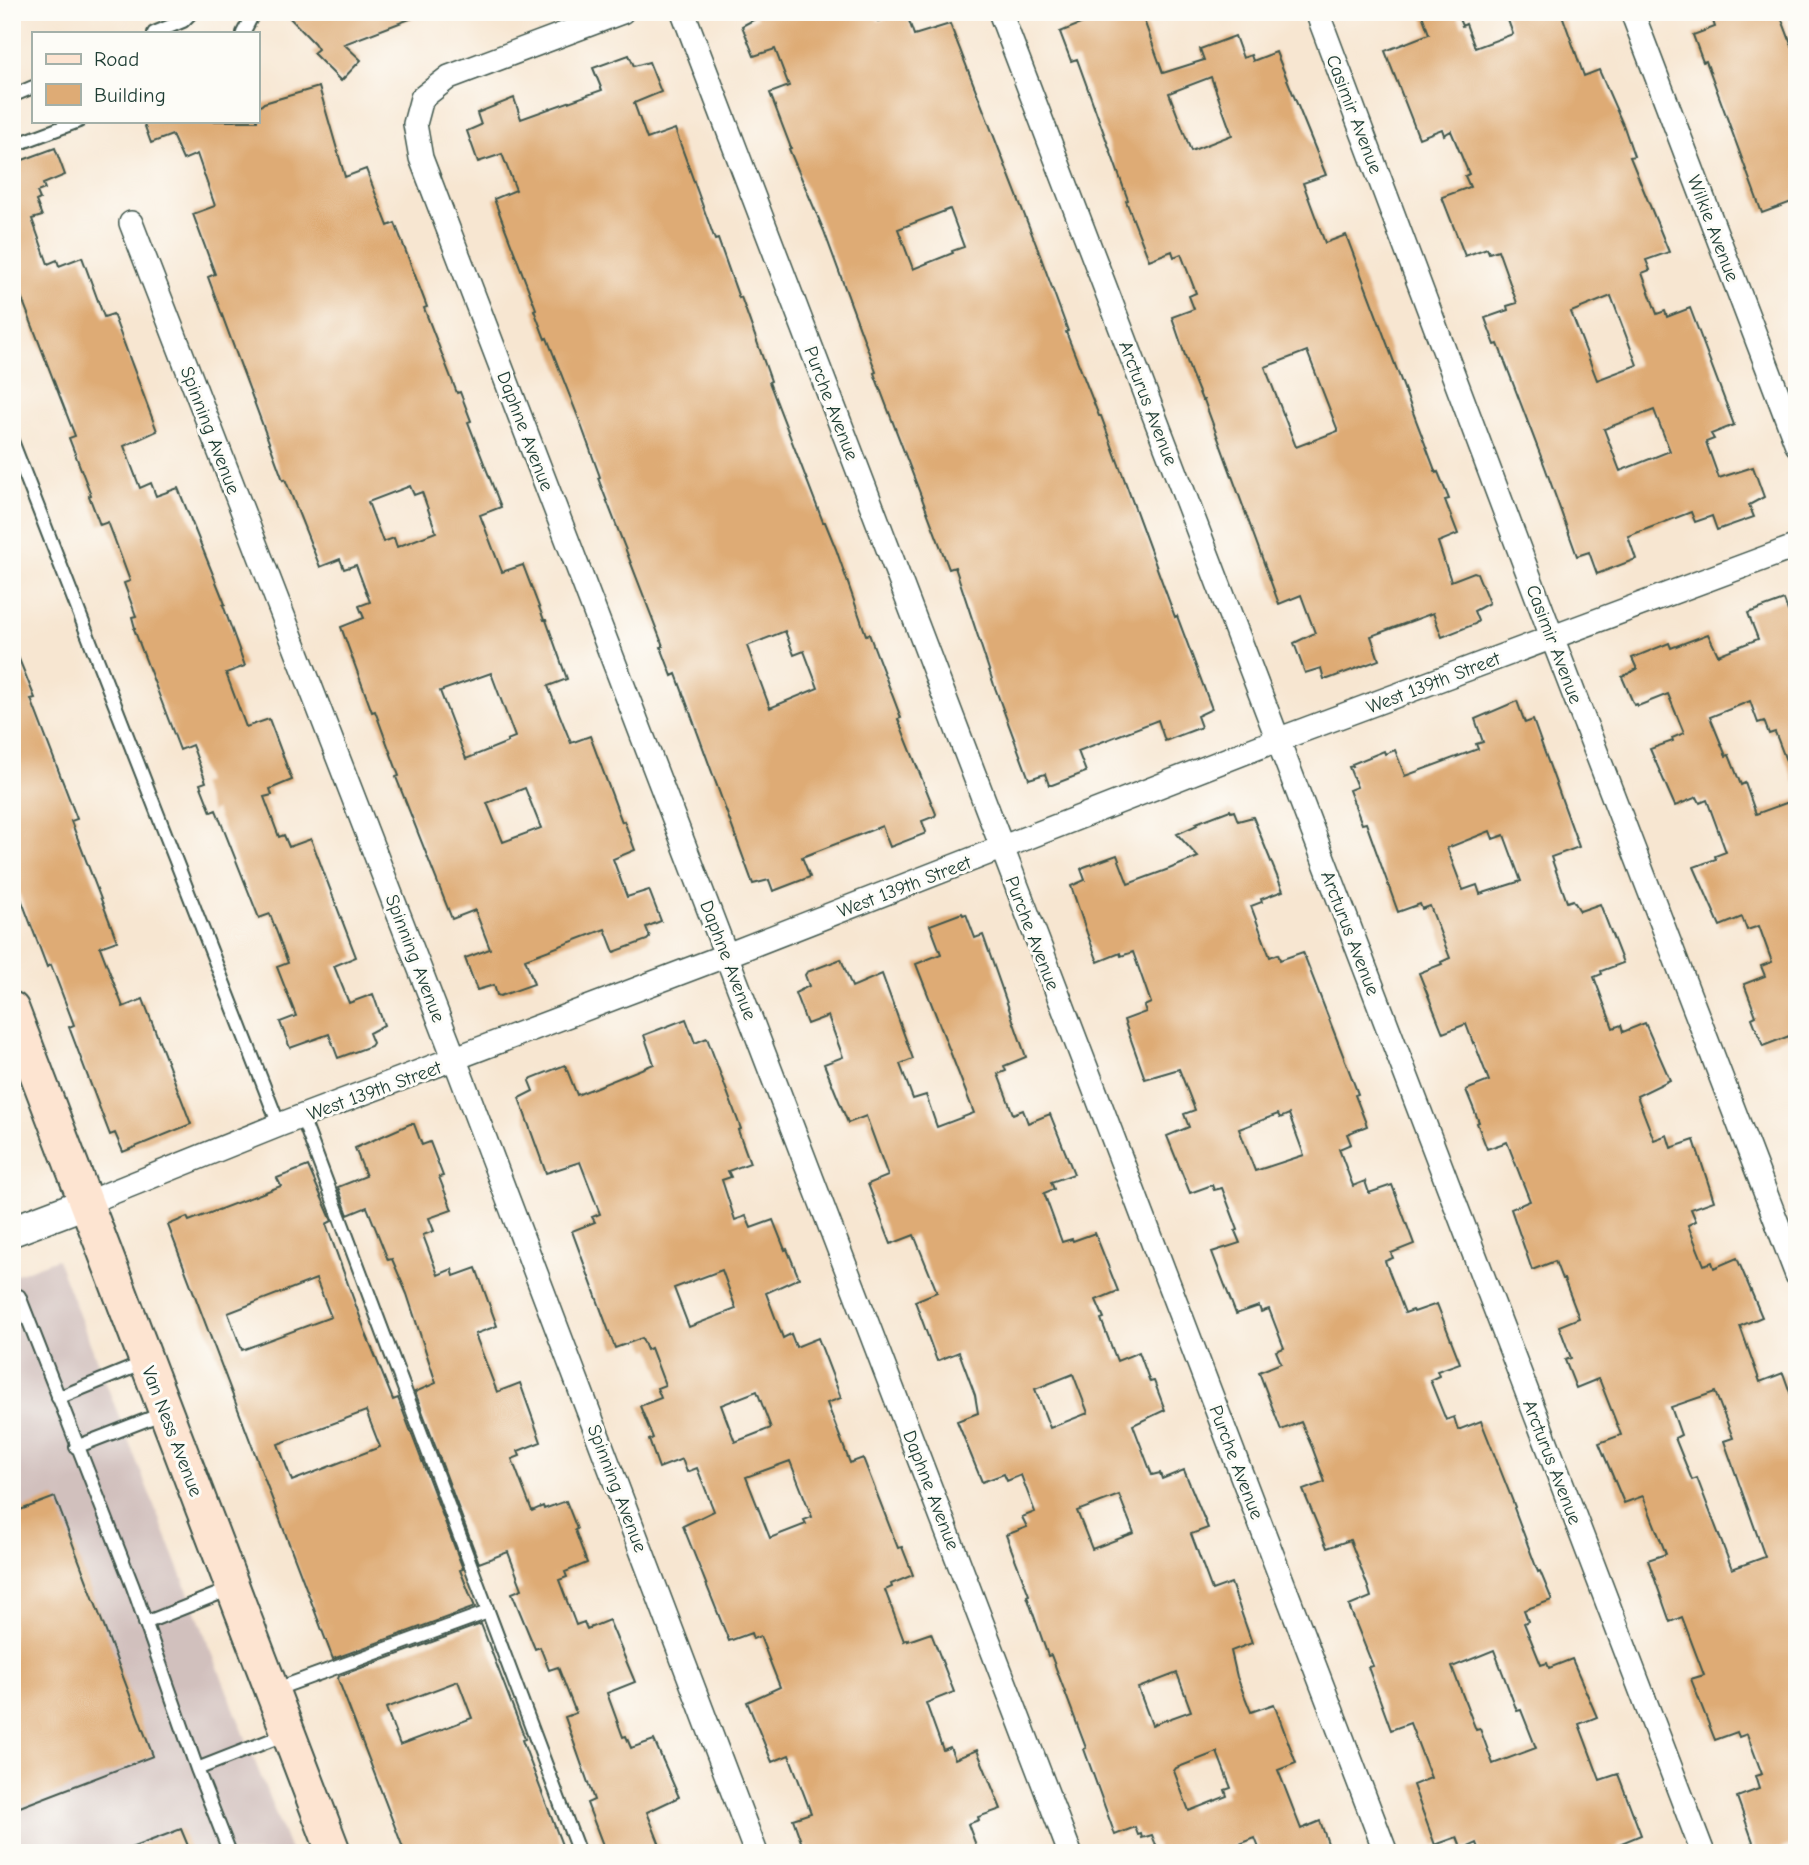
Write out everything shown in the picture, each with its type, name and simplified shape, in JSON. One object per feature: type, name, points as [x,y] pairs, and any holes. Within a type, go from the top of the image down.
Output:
[{"type":"main road","name":"Van Ness Avenue","points":[[12,1009],[20,1056],[86,1203],[334,1853]]},
{"type":"street","name":"Daphne Avenue","points":[[622,12],[449,76],[422,98],[415,124],[421,158],[1070,1853]]},
{"type":"street","name":"Purche Avenue","points":[[683,12],[1387,1853]]},
{"type":"street","name":"Arcturus Avenue","points":[[1000,12],[1703,1853]]},
{"type":"street","name":"Casimir Avenue","points":[[1317,12],[1552,637],[1797,1275]]},
{"type":"street","name":"Wilkie Avenue","points":[[1632,12],[1797,445]]},
{"type":"street","name":"Spinning Avenue","points":[[131,223],[455,1060],[756,1853]]},
{"type":"street","name":"West 139th Street","points":[[12,1231],[279,1125],[455,1060],[1277,740],[1797,546]]},
{"type":"lane","points":[[157,32],[183,21],[192,12]]},
{"type":"lane","points":[[244,32],[254,12]]},
{"type":"lane","points":[[12,96],[32,87]]},
{"type":"lane","points":[[12,146],[76,122]]},
{"type":"lane","points":[[12,441],[279,1125]]},
{"type":"lane","points":[[302,1117],[579,1853]]},
{"type":"lane","points":[[19,1296],[230,1853]]},
{"type":"lane","points":[[58,1398],[147,1362]]},
{"type":"lane","points":[[76,1447],[166,1413]]},
{"type":"lane","points":[[145,1623],[233,1588]]},
{"type":"lane","points":[[272,1690],[488,1612]]},
{"type":"lane","points":[[197,1769],[289,1733]]},
{"type":"shaded area","points":[[57,1259],[291,1853],[12,1853],[12,1276]]},
{"type":"building","points":[[284,12],[423,14],[344,44],[361,60],[341,81],[313,53],[318,49],[314,43]]},
{"type":"building","points":[[754,12],[874,12],[878,21],[906,12],[914,35],[950,24],[1212,709],[1197,716],[1201,727],[1165,741],[1158,720],[1078,751],[1086,772],[1052,785],[1049,785],[1045,774],[1029,779],[955,567],[949,569],[874,373],[876,372],[824,231],[789,149],[791,148],[770,93],[789,86],[775,49],[754,56],[742,26],[757,18]],"holes":[[[950,209],[964,247],[913,269],[898,229]]]},
{"type":"building","points":[[1079,12],[1141,12],[1163,73],[1204,60],[1200,49],[1235,36],[1243,58],[1251,55],[1253,61],[1276,52],[1326,175],[1303,183],[1325,243],[1346,235],[1436,473],[1438,472],[1449,499],[1445,500],[1458,534],[1438,542],[1451,581],[1477,573],[1489,603],[1474,611],[1478,621],[1475,624],[1442,637],[1433,613],[1371,636],[1379,660],[1328,679],[1324,679],[1321,668],[1305,673],[1294,643],[1315,633],[1301,595],[1279,604],[1172,317],[1194,309],[1189,296],[1196,293],[1181,254],[1174,257],[1172,251],[1149,260],[1077,59],[1071,61],[1060,32],[1083,23]],"holes":[[[1211,77],[1232,135],[1191,151],[1169,93]],[[1307,351],[1338,431],[1296,447],[1265,367]]]},
{"type":"building","points":[[1421,12],[1456,12],[1462,26],[1466,24],[1475,48],[1513,34],[1505,12],[1561,12],[1584,76],[1599,70],[1624,127],[1634,156],[1630,157],[1669,252],[1646,260],[1650,270],[1642,273],[1657,314],[1665,311],[1667,317],[1690,308],[1734,425],[1711,434],[1714,439],[1706,442],[1719,478],[1753,467],[1764,497],[1749,505],[1754,517],[1717,530],[1712,516],[1695,522],[1691,512],[1628,536],[1636,559],[1597,574],[1589,552],[1577,556],[1498,344],[1495,345],[1485,318],[1508,310],[1507,306],[1517,303],[1498,250],[1489,253],[1487,248],[1465,256],[1442,197],[1470,187],[1465,176],[1469,174],[1451,131],[1444,135],[1442,129],[1419,138],[1385,51],[1429,34]],"holes":[[[1611,296],[1637,365],[1597,380],[1571,312]],[[1654,410],[1670,451],[1620,471],[1604,429]]]},
{"type":"building","points":[[1719,12],[1779,12],[1797,59],[1797,200],[1762,213],[1706,61],[1703,62],[1693,35],[1715,27],[1713,21],[1721,18]]},
{"type":"building","points":[[629,55],[634,66],[649,62],[661,92],[634,103],[647,139],[675,129],[715,240],[718,239],[739,298],[741,297],[771,381],[769,382],[836,549],[866,635],[869,634],[901,718],[898,719],[936,814],[922,821],[926,832],[924,834],[890,847],[882,826],[802,857],[810,877],[773,891],[769,880],[753,884],[676,674],[672,676],[661,647],[663,646],[598,478],[600,477],[580,422],[534,310],[536,309],[494,199],[516,190],[502,154],[478,162],[467,131],[481,125],[477,113],[514,98],[521,119],[602,90],[593,68]],"holes":[[[785,631],[794,655],[804,651],[818,688],[770,708],[747,646]]]},
{"type":"building","points":[[319,87],[345,177],[366,169],[388,226],[395,223],[427,307],[424,308],[457,393],[460,392],[471,421],[468,422],[501,507],[480,515],[502,572],[523,565],[567,679],[548,686],[571,743],[590,736],[622,822],[624,821],[635,850],[613,859],[627,897],[649,890],[661,921],[646,927],[650,937],[647,940],[614,952],[605,929],[525,959],[534,984],[500,996],[497,995],[494,985],[477,990],[465,958],[490,949],[475,910],[452,919],[341,627],[364,618],[359,606],[370,602],[356,565],[344,569],[340,559],[320,567],[285,479],[283,480],[208,277],[215,274],[193,214],[215,206],[197,154],[183,160],[172,135],[151,143],[143,122],[259,122],[259,107],[264,103]],"holes":[[[410,486],[414,495],[422,492],[436,532],[397,547],[394,538],[383,542],[368,502]],[[491,673],[515,737],[466,759],[440,691]],[[525,788],[541,828],[503,842],[487,803]]]},
{"type":"building","points":[[55,148],[65,175],[43,184],[45,189],[37,192],[40,199],[36,201],[42,216],[32,219],[48,264],[57,260],[59,266],[82,257],[104,317],[113,314],[157,431],[124,446],[140,488],[151,483],[156,496],[178,488],[225,604],[223,605],[245,666],[226,673],[246,727],[269,719],[292,780],[270,789],[272,795],[264,797],[279,837],[284,835],[289,847],[311,839],[356,957],[334,966],[349,1003],[373,994],[384,1025],[369,1033],[373,1043],[371,1046],[338,1058],[329,1034],[290,1048],[280,1022],[296,1016],[277,967],[288,963],[270,914],[259,918],[216,810],[211,812],[200,784],[206,782],[192,745],[180,750],[134,629],[132,617],[136,616],[124,583],[130,581],[113,535],[108,522],[100,525],[69,438],[75,436],[21,296],[12,299],[12,164]]},
{"type":"building","points":[[1784,600],[1788,611],[1797,608],[1797,783],[1795,784],[1775,732],[1769,734],[1764,721],[1758,723],[1750,701],[1710,717],[1741,785],[1745,783],[1756,814],[1797,799],[1797,1033],[1763,1046],[1752,1018],[1756,1016],[1744,984],[1765,976],[1761,966],[1772,962],[1759,926],[1747,930],[1742,917],[1720,926],[1694,867],[1726,852],[1707,800],[1700,803],[1697,797],[1675,806],[1650,749],[1673,741],[1672,738],[1684,733],[1668,694],[1638,706],[1634,705],[1622,677],[1637,669],[1632,658],[1669,643],[1671,648],[1708,634],[1718,655],[1758,639],[1748,613]]},
{"type":"building","points":[[12,642],[35,698],[31,699],[77,819],[71,821],[117,941],[100,947],[123,1007],[143,999],[191,1124],[123,1152],[115,1133],[110,1135],[69,1027],[74,1025],[51,965],[47,967],[12,875]]},
{"type":"building","points":[[1517,701],[1525,723],[1533,720],[1579,847],[1551,857],[1567,902],[1573,900],[1580,911],[1600,904],[1623,963],[1601,971],[1602,974],[1594,977],[1613,1028],[1621,1025],[1623,1032],[1645,1023],[1670,1080],[1637,1096],[1654,1140],[1667,1135],[1671,1148],[1694,1140],[1714,1201],[1691,1209],[1696,1221],[1688,1225],[1704,1265],[1712,1262],[1714,1268],[1737,1258],[1762,1317],[1740,1326],[1760,1382],[1783,1373],[1797,1412],[1797,1843],[1769,1853],[1757,1853],[1737,1797],[1759,1789],[1755,1776],[1762,1774],[1747,1734],[1739,1737],[1737,1732],[1715,1740],[1691,1679],[1704,1675],[1682,1617],[1670,1622],[1648,1560],[1666,1554],[1643,1496],[1624,1503],[1599,1443],[1621,1435],[1600,1381],[1598,1379],[1576,1388],[1565,1360],[1571,1358],[1559,1326],[1579,1318],[1564,1279],[1555,1261],[1532,1270],[1511,1209],[1530,1201],[1507,1142],[1487,1149],[1477,1123],[1479,1122],[1466,1090],[1489,1081],[1474,1042],[1466,1024],[1443,1033],[1419,973],[1450,958],[1430,906],[1422,909],[1420,904],[1398,912],[1366,823],[1362,824],[1349,790],[1357,787],[1349,767],[1384,751],[1385,754],[1395,750],[1405,776],[1478,749],[1476,744],[1483,742],[1475,719]],"holes":[[[1490,831],[1493,839],[1504,835],[1521,881],[1480,894],[1477,885],[1463,890],[1447,848]],[[1715,1392],[1733,1438],[1724,1441],[1765,1557],[1732,1569],[1697,1478],[1692,1480],[1675,1438],[1681,1435],[1671,1407]]]},
{"type":"building","points":[[1230,810],[1234,811],[1238,821],[1253,817],[1283,891],[1251,906],[1270,957],[1278,954],[1280,960],[1303,952],[1358,1094],[1355,1095],[1367,1126],[1347,1134],[1351,1144],[1339,1149],[1353,1186],[1365,1181],[1369,1193],[1392,1185],[1414,1244],[1391,1253],[1393,1258],[1385,1261],[1405,1313],[1437,1304],[1460,1363],[1437,1371],[1439,1376],[1430,1380],[1446,1420],[1454,1417],[1458,1430],[1481,1421],[1538,1572],[1540,1571],[1552,1600],[1524,1610],[1528,1621],[1524,1623],[1541,1665],[1547,1663],[1549,1668],[1572,1659],[1597,1717],[1579,1724],[1600,1780],[1618,1774],[1641,1835],[1619,1844],[1620,1847],[1615,1849],[1617,1853],[1481,1853],[1477,1843],[1462,1850],[1457,1837],[1435,1845],[1413,1785],[1431,1778],[1410,1723],[1391,1730],[1368,1667],[1373,1666],[1349,1606],[1371,1597],[1368,1587],[1350,1540],[1327,1548],[1303,1490],[1325,1482],[1312,1447],[1301,1422],[1281,1430],[1259,1372],[1281,1363],[1276,1351],[1284,1348],[1269,1309],[1261,1312],[1259,1306],[1236,1314],[1212,1252],[1240,1243],[1235,1231],[1238,1230],[1222,1188],[1214,1190],[1212,1185],[1190,1193],[1167,1136],[1189,1127],[1184,1114],[1195,1110],[1179,1069],[1145,1079],[1124,1020],[1146,1012],[1144,1006],[1151,1003],[1133,952],[1121,956],[1120,953],[1098,962],[1071,886],[1085,880],[1081,869],[1117,855],[1128,884],[1198,857],[1177,834],[1197,825],[1196,823]],"holes":[[[1278,1114],[1280,1118],[1289,1114],[1304,1155],[1255,1171],[1239,1129]],[[1494,1650],[1517,1711],[1521,1710],[1536,1748],[1493,1764],[1480,1729],[1476,1730],[1452,1667]]]},
{"type":"building","points":[[962,913],[966,914],[975,938],[983,935],[1026,1057],[1004,1066],[1006,1071],[998,1074],[1013,1114],[1023,1110],[1028,1123],[1050,1114],[1074,1174],[1051,1182],[1054,1189],[1044,1193],[1062,1242],[1095,1233],[1118,1291],[1096,1300],[1117,1361],[1139,1352],[1150,1382],[1154,1381],[1165,1410],[1133,1425],[1152,1475],[1160,1473],[1162,1479],[1184,1470],[1208,1528],[1191,1534],[1212,1590],[1231,1583],[1252,1643],[1231,1651],[1237,1677],[1251,1712],[1274,1704],[1296,1763],[1278,1770],[1301,1829],[1320,1821],[1330,1849],[1320,1853],[1261,1853],[1255,1838],[1217,1853],[1159,1853],[1152,1835],[1142,1838],[1135,1827],[1115,1835],[1084,1749],[1086,1748],[1051,1655],[1048,1656],[1006,1535],[1027,1527],[1022,1517],[1035,1512],[1021,1475],[1007,1481],[1004,1474],[982,1482],[957,1421],[978,1413],[975,1395],[959,1352],[937,1361],[915,1301],[937,1292],[914,1235],[891,1244],[868,1184],[888,1176],[866,1116],[848,1123],[824,1064],[843,1057],[828,1016],[807,1024],[795,993],[809,986],[805,975],[807,972],[841,959],[852,987],[882,974],[913,1059],[900,1064],[913,1099],[926,1095],[937,1127],[974,1113],[916,964],[941,954],[930,925]],"holes":[[[1073,1374],[1088,1413],[1050,1428],[1035,1389]],[[1119,1495],[1134,1533],[1092,1549],[1077,1511]],[[1177,1673],[1191,1711],[1152,1725],[1138,1688]],[[1217,1752],[1231,1788],[1225,1790],[1227,1796],[1189,1811],[1174,1771]]]},
{"type":"building","points":[[686,1019],[695,1043],[707,1038],[741,1129],[738,1130],[750,1163],[728,1171],[731,1177],[722,1180],[735,1220],[746,1216],[751,1228],[773,1220],[785,1250],[787,1249],[799,1278],[766,1293],[783,1338],[791,1334],[796,1347],[818,1338],[841,1398],[827,1403],[850,1463],[863,1458],[898,1548],[902,1547],[913,1575],[891,1584],[892,1587],[885,1590],[904,1641],[931,1633],[954,1692],[926,1703],[943,1750],[950,1747],[955,1759],[977,1750],[1001,1809],[978,1817],[979,1820],[968,1824],[977,1848],[965,1853],[810,1853],[807,1846],[803,1847],[793,1819],[811,1813],[789,1755],[772,1762],[747,1702],[780,1687],[760,1636],[753,1639],[751,1633],[729,1641],[683,1526],[714,1511],[697,1468],[687,1472],[682,1459],[659,1468],[649,1440],[653,1438],[640,1406],[661,1398],[657,1388],[665,1385],[651,1348],[647,1350],[642,1338],[615,1348],[572,1231],[595,1222],[592,1217],[600,1214],[580,1162],[546,1173],[519,1098],[533,1091],[529,1081],[532,1078],[565,1065],[577,1095],[654,1064],[644,1035]],"holes":[[[722,1270],[736,1309],[689,1327],[674,1288]],[[757,1391],[771,1428],[735,1442],[721,1405]],[[790,1461],[812,1517],[804,1520],[806,1524],[770,1538],[746,1477]]]},
{"type":"building","points":[[414,1124],[422,1145],[430,1142],[443,1176],[439,1177],[452,1210],[429,1218],[434,1231],[423,1235],[438,1275],[452,1269],[454,1276],[476,1268],[497,1326],[475,1334],[497,1392],[520,1383],[541,1442],[518,1451],[520,1456],[512,1459],[532,1511],[566,1501],[577,1529],[575,1530],[587,1563],[565,1572],[567,1577],[559,1580],[576,1625],[584,1622],[587,1629],[609,1620],[635,1682],[607,1693],[623,1737],[626,1736],[631,1748],[654,1740],[679,1797],[647,1812],[663,1853],[606,1853],[587,1803],[594,1800],[565,1717],[576,1713],[558,1667],[549,1670],[540,1647],[535,1649],[512,1593],[522,1589],[508,1552],[479,1563],[415,1392],[436,1383],[407,1294],[392,1259],[388,1260],[367,1207],[348,1215],[338,1187],[366,1176],[355,1148]]},
{"type":"building","points":[[308,1166],[332,1221],[326,1224],[367,1336],[393,1400],[398,1398],[475,1607],[333,1659],[168,1225],[187,1217],[189,1221],[281,1186],[277,1178]],"holes":[[[316,1279],[331,1317],[242,1350],[228,1313]],[[366,1411],[380,1447],[292,1481],[278,1444]]]},
{"type":"building","points":[[55,1497],[153,1756],[12,1810],[12,1513]]},
{"type":"building","points":[[481,1624],[565,1853],[405,1853],[339,1676]],"holes":[[[458,1681],[472,1718],[400,1745],[386,1708]]]},
{"type":"building","points":[[181,1829],[191,1853],[123,1853],[123,1851]]}]
